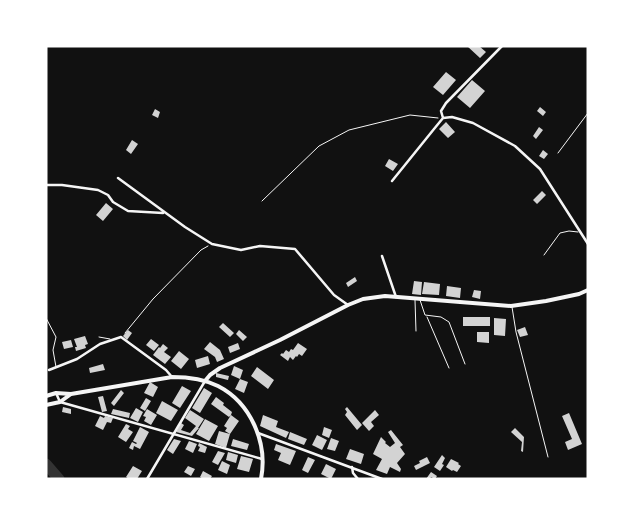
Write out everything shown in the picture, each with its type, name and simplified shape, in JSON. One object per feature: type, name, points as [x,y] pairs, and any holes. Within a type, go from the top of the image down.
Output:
[{"type":"main road","points":[[205,381],[210,374],[220,368],[348,305],[364,299],[385,296],[511,306],[546,302],[588,290]]},
{"type":"main road","points":[[46,396],[56,393],[71,394],[172,377],[186,377],[205,381],[219,387],[236,400],[250,417],[258,432],[263,459],[261,479]]},
{"type":"main road","points":[[46,405],[60,402],[71,394]]},
{"type":"street","points":[[444,118],[441,110],[446,103],[502,46]]},
{"type":"street","points":[[392,181],[444,118],[473,123],[514,146],[540,169],[588,244]]},
{"type":"street","points":[[118,178],[164,213],[212,244],[241,250],[260,246],[295,249],[334,295],[348,305]]},
{"type":"street","points":[[46,185],[62,185],[98,190],[108,195],[113,202],[128,211],[164,213]]},
{"type":"street","points":[[382,256],[396,297]]},
{"type":"street","points":[[48,370],[77,358],[100,344],[121,337],[166,370],[172,377]]},
{"type":"street","points":[[147,479],[205,381]]},
{"type":"street","points":[[56,393],[60,402],[263,459]]},
{"type":"street","points":[[258,432],[382,479]]},
{"type":"street","points":[[352,467],[353,473],[358,479]]},
{"type":"lane","points":[[558,153],[588,113]]},
{"type":"lane","points":[[544,255],[560,233],[569,231],[579,232]]},
{"type":"lane","points":[[417,299],[448,368]]},
{"type":"lane","points":[[416,331],[417,299]]},
{"type":"lane","points":[[511,306],[548,457]]},
{"type":"lane","points":[[426,316],[442,317],[449,322],[465,364]]},
{"type":"lane","points":[[46,318],[56,337],[53,350],[56,367]]},
{"type":"lane","points":[[99,337],[107,340],[116,339]]},
{"type":"path","points":[[262,201],[319,146],[349,130],[410,115],[444,118]]},
{"type":"path","points":[[121,337],[153,299],[201,250],[212,244]]},
{"type":"building","points":[[467,46],[479,46],[486,52],[480,58]]},
{"type":"building","points":[[446,72],[456,80],[443,95],[433,87]]},
{"type":"building","points":[[472,80],[485,91],[470,108],[457,97]]},
{"type":"building","points":[[540,107],[546,112],[543,116],[537,111]]},
{"type":"building","points":[[155,109],[160,112],[158,118],[152,115]]},
{"type":"building","points":[[446,122],[455,132],[448,138],[439,129]]},
{"type":"building","points":[[539,127],[543,130],[536,139],[533,136]]},
{"type":"building","points":[[132,140],[138,144],[131,154],[126,150]]},
{"type":"building","points":[[543,150],[548,154],[544,159],[539,156]]},
{"type":"building","points":[[389,159],[398,164],[393,171],[385,166]]},
{"type":"building","points":[[542,191],[546,195],[537,204],[533,200]]},
{"type":"building","points":[[106,203],[113,209],[103,221],[96,215]]},
{"type":"building","points":[[355,277],[357,281],[348,287],[346,283]]},
{"type":"building","points":[[414,281],[422,282],[421,295],[412,294]]},
{"type":"building","points":[[424,282],[440,284],[439,295],[422,294]]},
{"type":"building","points":[[447,286],[461,288],[460,298],[446,296]]},
{"type":"building","points":[[474,290],[481,291],[480,299],[472,297]]},
{"type":"building","points":[[463,317],[490,317],[490,326],[463,326]]},
{"type":"building","points":[[494,318],[506,319],[505,336],[494,335]]},
{"type":"building","points":[[223,323],[234,333],[230,337],[219,327]]},
{"type":"building","points":[[525,327],[528,335],[520,337],[517,330]]},
{"type":"building","points":[[128,330],[132,333],[127,340],[123,336]]},
{"type":"building","points":[[239,330],[247,337],[243,341],[236,334]]},
{"type":"building","points":[[477,332],[489,332],[489,343],[477,342]]},
{"type":"building","points":[[85,336],[88,344],[85,345],[86,348],[76,351],[75,347],[77,347],[74,339]]},
{"type":"building","points":[[151,339],[159,345],[154,351],[146,345]]},
{"type":"building","points":[[71,340],[73,347],[64,349],[62,342]]},
{"type":"building","points":[[210,342],[220,350],[224,359],[217,362],[215,357],[204,349]]},
{"type":"building","points":[[238,343],[240,349],[230,353],[228,347]]},
{"type":"building","points":[[298,343],[307,349],[302,356],[299,354],[293,360],[290,357],[288,361],[280,355],[286,350],[289,352],[291,349],[293,350]]},
{"type":"building","points":[[163,344],[168,348],[164,352],[171,357],[165,364],[153,355]]},
{"type":"building","points":[[179,351],[189,359],[181,369],[171,361]]},
{"type":"building","points":[[208,356],[210,364],[197,368],[195,360]]},
{"type":"building","points":[[103,364],[105,370],[90,373],[89,368]]},
{"type":"building","points":[[234,366],[243,370],[240,379],[231,375]]},
{"type":"building","points":[[257,367],[274,380],[268,389],[251,376]]},
{"type":"building","points":[[216,373],[229,376],[228,380],[216,377]]},
{"type":"building","points":[[240,379],[248,382],[244,393],[235,389]]},
{"type":"building","points":[[150,382],[158,387],[153,397],[144,393]]},
{"type":"building","points":[[182,386],[191,391],[180,408],[172,403]]},
{"type":"building","points":[[204,388],[212,393],[200,413],[192,408]]},
{"type":"building","points":[[121,390],[124,393],[114,406],[111,403]]},
{"type":"building","points":[[103,396],[107,411],[102,412],[98,397]]},
{"type":"building","points":[[216,397],[232,412],[229,417],[211,404]]},
{"type":"building","points":[[146,398],[151,401],[145,411],[140,408]]},
{"type":"building","points":[[162,401],[178,410],[171,421],[156,413]]},
{"type":"building","points":[[63,407],[71,409],[71,414],[62,412]]},
{"type":"building","points":[[347,407],[362,425],[357,430],[345,415]]},
{"type":"building","points":[[136,408],[143,412],[138,422],[130,418]]},
{"type":"building","points":[[113,409],[130,413],[129,418],[111,414]]},
{"type":"building","points":[[147,409],[157,415],[151,425],[144,421],[146,417],[143,416]]},
{"type":"building","points":[[190,410],[204,419],[199,428],[192,436],[176,432],[181,423],[184,425],[181,430],[190,433],[196,426],[185,418]]},
{"type":"building","points":[[375,410],[379,415],[371,422],[374,426],[369,431],[362,423]]},
{"type":"building","points":[[569,413],[582,444],[568,450],[565,442],[572,439],[562,416]]},
{"type":"building","points":[[231,415],[239,421],[230,434],[225,431],[227,428],[224,426]]},
{"type":"building","points":[[263,415],[278,421],[276,427],[289,432],[286,438],[260,426]]},
{"type":"building","points":[[100,416],[113,418],[111,423],[107,422],[103,430],[95,426]]},
{"type":"building","points":[[205,419],[218,426],[209,441],[196,434]]},
{"type":"building","points":[[126,424],[130,426],[128,429],[133,432],[126,442],[118,437]]},
{"type":"building","points":[[140,427],[149,432],[140,449],[134,446],[133,450],[129,448],[132,442],[137,443],[133,441]]},
{"type":"building","points":[[324,427],[332,430],[329,438],[322,435]]},
{"type":"building","points":[[515,428],[524,437],[523,452],[521,451],[522,442],[511,432]]},
{"type":"building","points":[[391,430],[403,445],[400,447],[405,454],[397,463],[401,469],[400,472],[390,467],[387,474],[376,470],[382,459],[373,454],[381,437],[390,447],[395,443],[388,432]]},
{"type":"building","points":[[219,431],[230,434],[226,448],[215,444]]},
{"type":"building","points":[[290,432],[307,439],[304,445],[288,439]]},
{"type":"building","points":[[317,435],[327,440],[322,450],[312,445]]},
{"type":"building","points":[[331,438],[339,441],[335,451],[327,449]]},
{"type":"building","points":[[174,439],[181,441],[173,454],[167,450]]},
{"type":"building","points":[[233,439],[249,444],[247,450],[231,446]]},
{"type":"building","points":[[189,441],[197,444],[193,453],[185,449]]},
{"type":"building","points":[[199,443],[207,447],[205,453],[198,451]]},
{"type":"building","points":[[276,444],[296,451],[290,465],[278,460],[281,453],[274,450]]},
{"type":"building","points":[[350,449],[364,454],[361,464],[346,459]]},
{"type":"building","points":[[218,451],[225,453],[218,465],[212,462]]},
{"type":"building","points":[[228,452],[238,455],[236,463],[226,460]]},
{"type":"building","points":[[442,455],[445,458],[442,464],[444,465],[440,471],[434,467]]},
{"type":"building","points":[[241,456],[253,459],[249,472],[237,469]]},
{"type":"building","points":[[308,457],[315,460],[308,473],[302,470]]},
{"type":"building","points":[[427,457],[430,463],[416,470],[414,466]]},
{"type":"building","points":[[451,459],[461,466],[457,472],[446,467]]},
{"type":"building","points":[[222,461],[230,465],[227,474],[218,470]]},
{"type":"building","points":[[326,464],[336,469],[331,479],[321,474]]},
{"type":"building","points":[[133,466],[142,471],[137,479],[129,479],[126,477]]},
{"type":"building","points":[[188,466],[195,469],[191,476],[184,472]]},
{"type":"building","points":[[203,471],[212,476],[210,479],[200,477]]},
{"type":"building","points":[[431,472],[437,476],[435,479],[431,477],[426,479]]},
{"type":"waterway","points":[[46,464],[59,479]]}]
